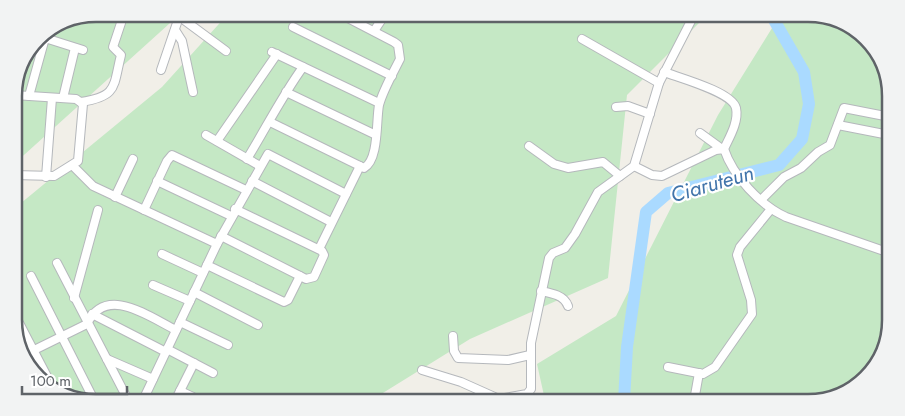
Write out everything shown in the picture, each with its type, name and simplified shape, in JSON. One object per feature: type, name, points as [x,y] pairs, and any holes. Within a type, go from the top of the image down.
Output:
[{"type":"street","points":[[23,96],[76,99],[81,102],[102,98],[111,90],[121,55],[113,47],[121,23]]},
{"type":"street","points":[[161,70],[178,23]]},
{"type":"street","points":[[189,23],[226,51]]},
{"type":"street","points":[[270,122],[364,168],[368,166],[374,151],[380,103],[400,58],[398,46],[358,23]]},
{"type":"street","points":[[374,31],[379,23]]},
{"type":"street","points":[[527,393],[531,389],[532,380],[530,355],[541,290],[549,258],[553,253],[565,248],[575,234],[598,192],[634,166],[659,83],[690,23]]},
{"type":"street","points":[[293,28],[392,76]]},
{"type":"street","points":[[175,30],[182,41],[193,92]]},
{"type":"street","points":[[50,39],[79,49],[63,98]]},
{"type":"street","points":[[582,39],[659,83]]},
{"type":"street","points":[[29,96],[41,48]]},
{"type":"street","points":[[217,141],[274,53],[380,103]]},
{"type":"street","points":[[30,65],[37,66]]},
{"type":"street","points":[[247,159],[286,92],[303,67]]},
{"type":"street","points":[[634,166],[652,175],[662,176],[723,149],[736,116],[736,109],[730,98],[664,72]]},
{"type":"street","points":[[286,92],[376,136]]},
{"type":"street","points":[[46,177],[52,98]]},
{"type":"street","points":[[23,176],[54,176],[73,166],[78,161],[80,155],[81,102]]},
{"type":"street","points":[[616,107],[628,106],[650,114]]},
{"type":"street","points":[[761,200],[784,177],[801,168],[818,152],[830,145],[841,111],[846,107],[882,115]]},
{"type":"street","points":[[838,124],[882,133]]},
{"type":"street","points":[[700,133],[723,149],[731,167],[771,209],[786,217],[882,250]]},
{"type":"street","points":[[206,135],[260,166]]},
{"type":"street","points":[[529,146],[554,164],[568,168],[603,162],[620,176]]},
{"type":"street","points":[[146,394],[233,212],[268,154],[346,194]]},
{"type":"street","points":[[144,210],[157,181],[172,155],[246,190]]},
{"type":"street","points":[[115,197],[133,159]]},
{"type":"street","points":[[73,166],[93,186],[217,244]]},
{"type":"street","points":[[319,249],[360,166]]},
{"type":"street","points":[[157,181],[319,249],[324,253],[314,278],[309,280],[221,236]]},
{"type":"street","points":[[252,181],[332,222]]},
{"type":"street","points":[[668,367],[703,374],[715,367],[752,314],[751,300],[737,255],[740,247],[771,209]]},
{"type":"street","points":[[74,298],[98,210]]},
{"type":"street","points":[[162,254],[203,273]]},
{"type":"street","points":[[57,263],[125,394]]},
{"type":"street","points":[[207,265],[284,302],[288,300],[300,276]]},
{"type":"street","points":[[31,276],[91,393]]},
{"type":"street","points":[[154,285],[190,301]]},
{"type":"street","points":[[541,290],[556,293],[566,301],[568,306]]},
{"type":"street","points":[[194,292],[258,325]]},
{"type":"street","points":[[30,352],[87,324],[92,314],[99,307],[120,304],[176,330]]},
{"type":"street","points":[[92,314],[213,373]]},
{"type":"street","points":[[180,322],[228,345]]},
{"type":"street","points":[[23,330],[45,373]]},
{"type":"street","points":[[453,336],[454,351],[458,358],[508,360],[530,355]]},
{"type":"street","points":[[107,359],[153,379]]},
{"type":"street","points":[[178,394],[194,363]]},
{"type":"street","points":[[422,370],[461,382],[487,393]]},
{"type":"street","points":[[695,393],[699,373]]},
{"type":"green space","points":[[170,23],[23,156],[24,82],[28,68],[44,44],[68,28],[82,24]]},
{"type":"green space","points":[[220,23],[699,23],[627,95],[608,278],[470,339],[382,394],[97,394],[82,392],[60,384],[44,372],[32,356],[23,329],[23,201],[162,87]]},
{"type":"green space","points":[[775,23],[823,24],[837,28],[861,44],[873,60],[882,87],[882,319],[881,334],[873,356],[850,381],[832,390],[823,392],[544,393],[537,364],[616,316],[718,115]]},
{"type":"waterway","name":"Ciaruteun","points":[[624,393],[627,347],[646,212],[668,193],[779,165],[802,139],[809,104],[804,72],[776,23]]}]
